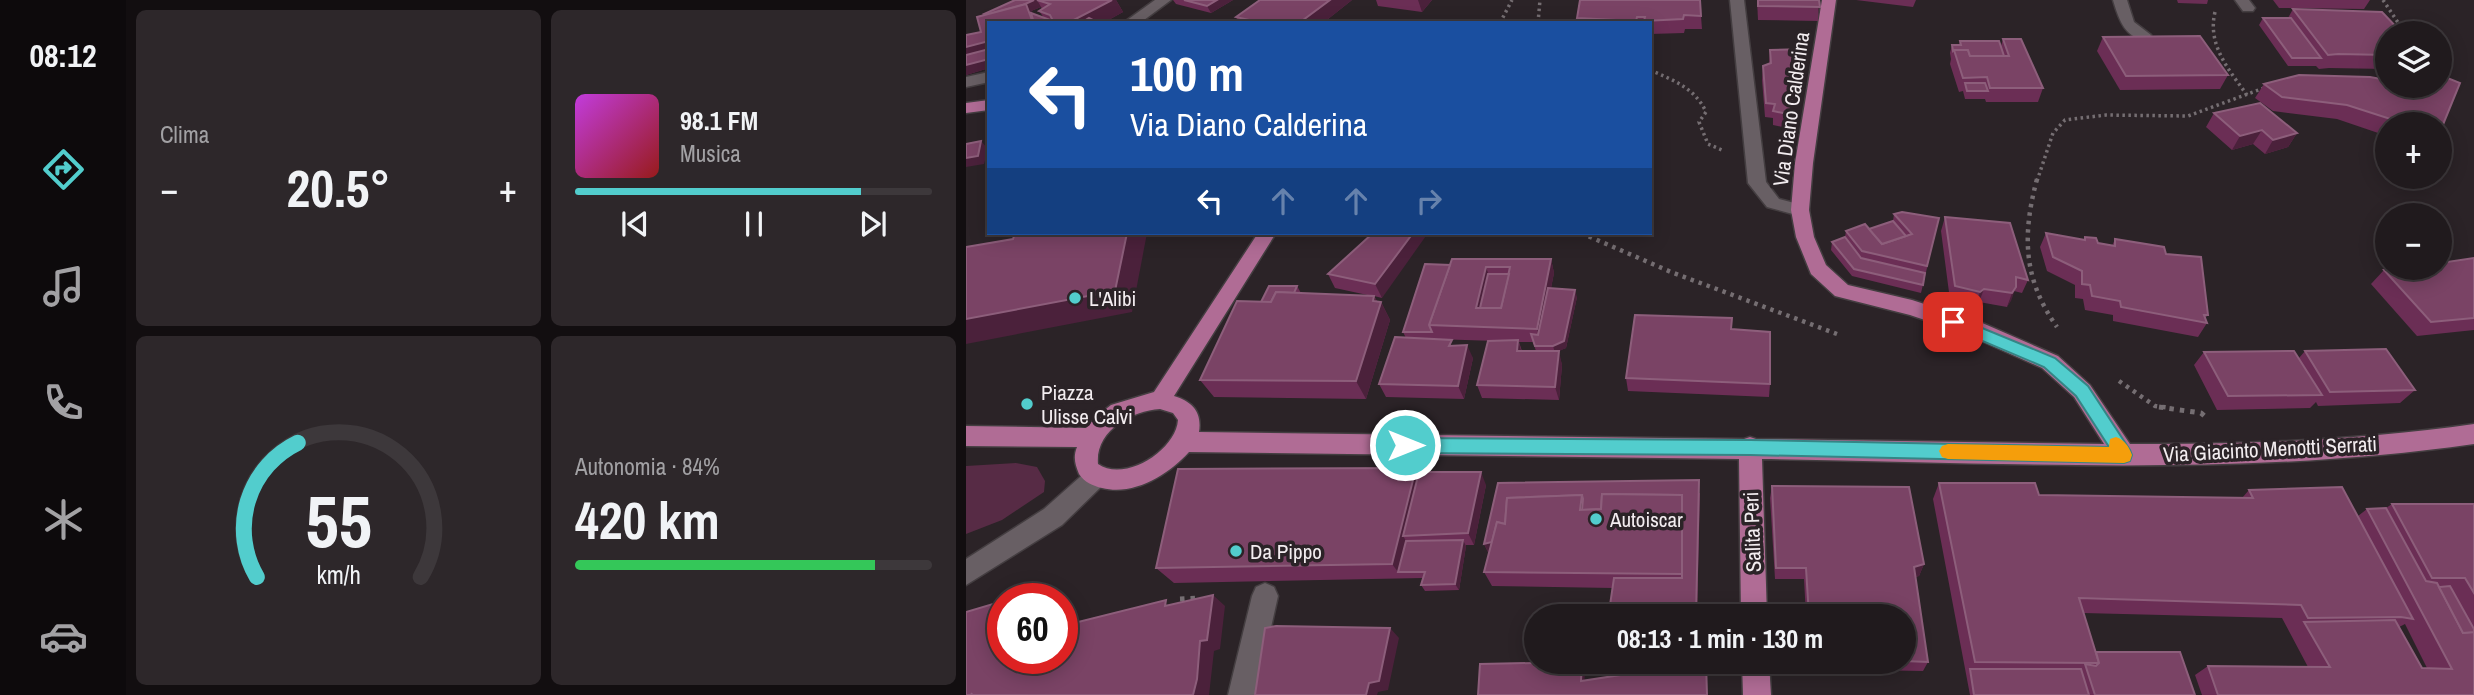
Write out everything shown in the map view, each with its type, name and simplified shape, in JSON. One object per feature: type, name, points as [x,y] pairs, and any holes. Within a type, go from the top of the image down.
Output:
[{"type":"main road","name":"Via Diano Calderina","points":[[1829,0],[1804,163],[1800,210],[1805,237],[1818,269],[1842,291],[1912,308],[1973,328],[2050,362],[2082,391],[2124,455]]},
{"type":"main road","points":[[966,108],[987,106]]},
{"type":"main road","points":[[1160,400],[1266,235]]},
{"type":"main road","points":[[1160,400],[1174,402],[1183,408],[1189,417],[1190,429],[1174,455],[1144,475],[1126,480],[1110,480],[1097,476],[1085,460],[1090,438],[1113,415],[1144,401],[1160,400]]},
{"type":"main road","name":"Via Giacinto Menotti Serrati","points":[[1184,442],[1750,447],[2124,455],[2234,453],[2417,442],[2474,434]]},
{"type":"main road","points":[[966,436],[1090,438]]},
{"type":"main road","name":"Salita Peri","points":[[1750,447],[1754,604]]},
{"type":"main road","points":[[1756,674],[1757,695]]},
{"type":"street","points":[[1133,21],[1164,0]]},
{"type":"street","points":[[1737,0],[1757,183],[1773,203],[1800,210]]},
{"type":"street","points":[[2120,0],[2127,24],[2144,35]]},
{"type":"street","points":[[966,82],[987,77]]},
{"type":"street","points":[[966,573],[1054,517],[1097,476]]},
{"type":"street","points":[[1242,695],[1265,596]]},
{"type":"path","points":[[1501,21],[1512,0]]},
{"type":"path","points":[[1538,21],[1540,0]]},
{"type":"path","points":[[2384,0],[2397,21]]},
{"type":"path","points":[[2221,7],[2213,14],[2214,41],[2220,57],[2247,95]]},
{"type":"path","points":[[1652,71],[1677,82],[1702,98],[1706,112],[1699,122],[1708,144],[1755,163]]},
{"type":"path","points":[[2064,334],[2043,310],[2032,278],[2026,242],[2034,195],[2057,125],[2065,120],[2087,117],[2188,116],[2203,113],[2267,87]]},
{"type":"path","points":[[1586,235],[1671,272],[1837,334]]},
{"type":"path","points":[[2110,375],[2155,406],[2202,413],[2218,429],[2234,453]]},
{"type":"path","points":[[1180,599],[1204,598]]},
{"type":"shaded area","points":[[1016,463],[1037,467],[1045,481],[1044,492],[1002,520],[966,534],[966,466]]},
{"type":"building","points":[[1015,0],[1034,0],[984,14]]},
{"type":"building","points":[[1037,0],[1112,0],[1072,21],[1053,21],[1050,15],[1039,11],[1050,4]]},
{"type":"building","points":[[1184,0],[1217,0],[1207,6]]},
{"type":"building","points":[[1260,0],[1330,0],[1302,21],[1253,21],[1236,17]]},
{"type":"building","points":[[1580,0],[1700,0],[1701,16],[1684,15],[1683,19],[1644,21],[1645,17],[1637,17],[1636,21],[1577,18]]},
{"type":"building","points":[[1758,0],[1819,0],[1820,7],[1758,6]]},
{"type":"building","points":[[1026,4],[1032,21],[987,21],[987,42],[966,47],[966,35],[981,32],[977,17]]},
{"type":"building","points":[[2293,9],[2382,12],[2391,21],[2375,21],[2375,55],[2328,55]]},
{"type":"building","points":[[1031,13],[1053,21],[1033,21]]},
{"type":"building","points":[[2263,18],[2291,18],[2321,58],[2292,58]]},
{"type":"building","points":[[2200,36],[2228,75],[2126,76],[2103,37]]},
{"type":"building","points":[[2003,39],[2021,39],[2043,88],[1990,88],[1987,77],[1963,78],[1954,50],[1968,50],[1970,56],[2009,56]]},
{"type":"building","points":[[1960,41],[1999,41],[2004,56],[1970,56],[1968,50],[1953,51],[1952,45],[1961,45]]},
{"type":"building","points":[[1806,49],[1788,114],[1773,111],[1775,104],[1766,103],[1763,66],[1771,63],[1770,50]]},
{"type":"building","points":[[987,50],[987,60],[966,65],[966,55]]},
{"type":"building","points":[[2299,75],[2370,77],[2375,78],[2375,98],[2452,98],[2452,80],[2460,83],[2448,112],[2375,114],[2347,105],[2282,97],[2264,84]]},
{"type":"building","points":[[1965,83],[1985,83],[1988,91],[1967,91]]},
{"type":"building","points":[[2260,103],[2297,133],[2273,140],[2262,130],[2240,136],[2214,113]]},
{"type":"building","points":[[981,141],[978,156],[966,158],[966,144]]},
{"type":"building","points":[[1902,212],[1939,218],[1927,266],[1862,251],[1846,231],[1865,224],[1882,244],[1912,234],[1894,214]]},
{"type":"building","points":[[1945,217],[2010,223],[2028,280],[2016,277],[2016,287],[2012,293],[1984,289],[1980,292],[1955,286]]},
{"type":"building","points":[[1893,221],[1906,236],[1882,244],[1869,229]]},
{"type":"building","points":[[2046,233],[2085,240],[2085,237],[2096,238],[2098,243],[2115,246],[2115,239],[2164,247],[2166,254],[2201,257],[2208,315],[2204,315],[2207,323],[2121,307],[2120,301],[2092,296],[2090,285],[2082,284],[2082,271],[2053,257]]},
{"type":"building","points":[[1014,235],[1127,235],[1115,291],[966,319],[966,247],[1013,239]]},
{"type":"building","points":[[1371,235],[1412,235],[1375,284],[1328,274]]},
{"type":"building","points":[[1845,237],[1861,258],[1925,273],[1923,285],[1854,269],[1832,242]]},
{"type":"building","points":[[2474,258],[2474,318],[2431,322],[2393,280],[2452,280],[2452,261]]},
{"type":"building","points":[[1452,259],[1551,259],[1537,329],[1429,325]],"holes":[[[1486,267],[1510,267],[1501,308],[1476,308]]]},
{"type":"building","points":[[1425,264],[1450,265],[1429,325],[1432,332],[1403,332]]},
{"type":"building","points":[[1488,274],[1509,274],[1501,308],[1480,308]]},
{"type":"building","points":[[1269,286],[1297,286],[1294,293],[1276,292],[1271,302],[1261,302]]},
{"type":"building","points":[[1548,288],[1575,290],[1564,341],[1553,346],[1535,346],[1531,334],[1538,335]]},
{"type":"building","points":[[1276,292],[1374,296],[1373,301],[1381,302],[1356,381],[1200,380],[1237,301],[1271,302]]},
{"type":"building","points":[[1635,315],[1732,318],[1731,329],[1770,332],[1770,384],[1626,378]]},
{"type":"building","points":[[1395,337],[1452,340],[1449,346],[1467,345],[1458,386],[1379,384]]},
{"type":"building","points":[[1518,340],[1517,351],[1559,351],[1555,387],[1477,385],[1488,341]]},
{"type":"building","points":[[2386,349],[2415,390],[2330,392],[2305,351]]},
{"type":"building","points":[[2294,351],[2322,395],[2228,396],[2204,352]]},
{"type":"building","points":[[1416,468],[1392,564],[1156,568],[1178,469]]},
{"type":"building","points":[[1419,472],[1481,472],[1468,533],[1403,536]]},
{"type":"building","points":[[1699,480],[1696,604],[1610,604],[1614,578],[1682,578],[1682,495],[1602,494],[1601,509],[1582,510],[1582,495],[1507,498],[1505,524],[1497,522],[1492,542],[1484,544],[1498,483]]},
{"type":"building","points":[[1939,483],[2035,483],[2039,495],[2253,498],[2249,490],[2342,487],[2413,619],[2308,618],[2301,605],[2079,598],[2099,663],[1975,662]]},
{"type":"building","points":[[1772,486],[1909,487],[1924,564],[1914,567],[1928,662],[1916,662],[1916,604],[1808,604],[1806,568],[1776,568]]},
{"type":"building","points":[[1602,494],[1682,495],[1682,574],[1484,572],[1497,522],[1505,524],[1507,498],[1582,495],[1580,510],[1601,509]]},
{"type":"building","points":[[2392,504],[2474,504],[2474,593],[2465,578],[2432,578]]},
{"type":"building","points":[[2386,508],[2426,581],[2437,583],[2463,633],[2474,632],[2474,695],[2218,695],[2208,666],[2330,667],[2304,622],[2395,620],[2422,668],[2452,669],[2367,509]]},
{"type":"building","points":[[1463,540],[1455,584],[1421,585],[1425,572],[1398,572],[1406,541]]},
{"type":"building","points":[[2450,586],[2474,632],[2463,633],[2439,587]]},
{"type":"building","points":[[1213,595],[1207,640],[1200,641],[1193,695],[966,695],[966,612],[987,606],[987,674],[1078,674],[1078,622],[1166,600],[1165,606]]},
{"type":"building","points":[[1265,628],[1390,628],[1379,681],[1369,683],[1366,695],[1255,695]]},
{"type":"building","points":[[2096,652],[2180,652],[2195,695],[2095,695],[2085,664],[2096,666],[2099,663]]},
{"type":"building","points":[[1524,663],[1524,674],[1581,674],[1581,681],[1627,674],[1706,674],[1707,695],[1478,695],[1480,664]]},
{"type":"building","points":[[1970,669],[2081,669],[2089,695],[1974,695]]},
{"type":"slow traffic","points":[[1948,451],[2124,455],[2116,444]]},
{"type":"place","name":"L'Alibi","points":[[1075,298]]},
{"type":"place","name":"Piazza Ulisse Calvi","points":[[1027,404]]},
{"type":"place","name":"Autoiscar","points":[[1596,519]]},
{"type":"place","name":"Da Pippo","points":[[1236,551]]},
{"type":"route","points":[[1405,445],[1750,447],[2124,455],[2082,391],[2050,362],[1953,322]]}]
